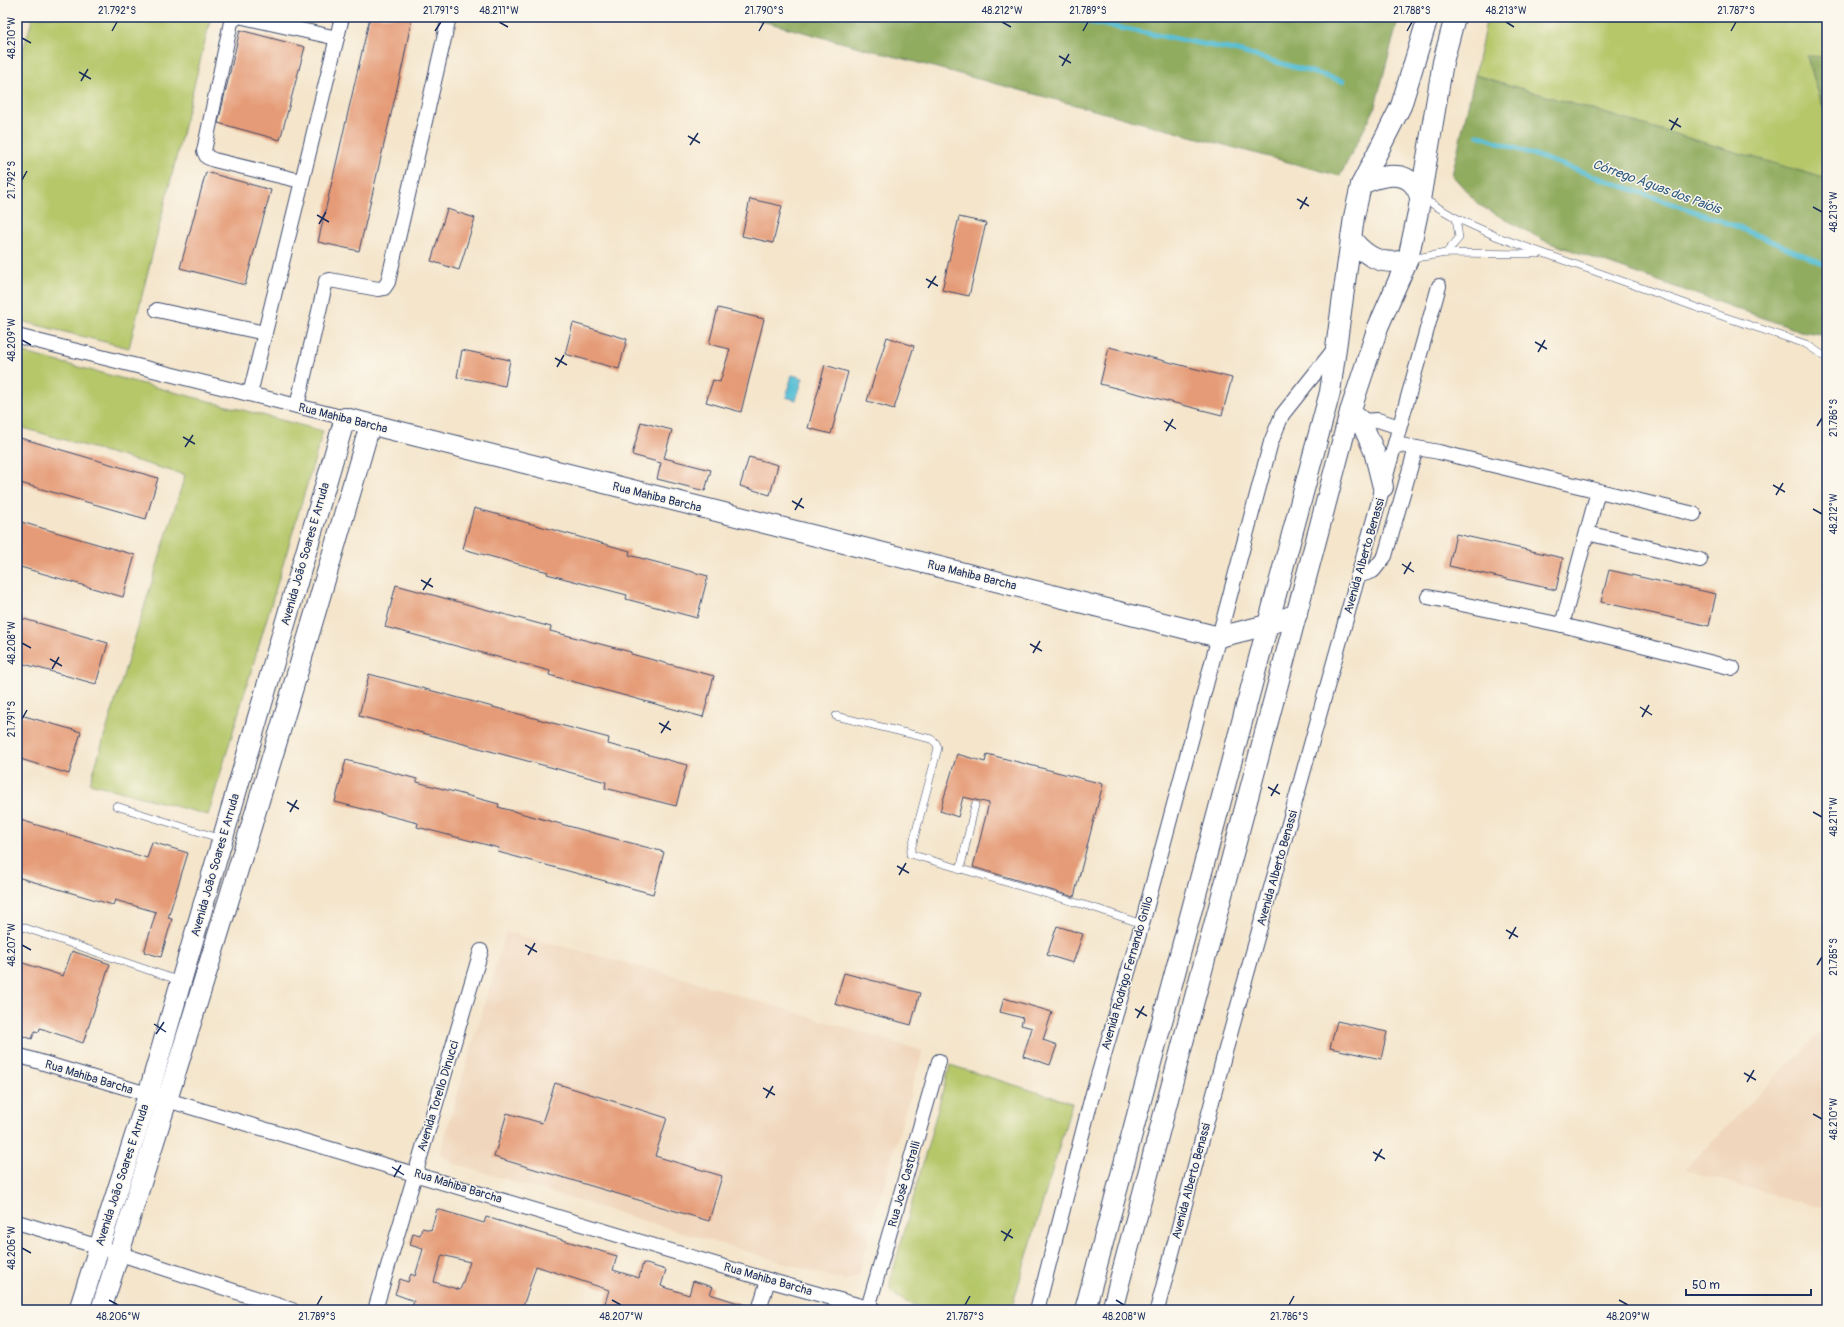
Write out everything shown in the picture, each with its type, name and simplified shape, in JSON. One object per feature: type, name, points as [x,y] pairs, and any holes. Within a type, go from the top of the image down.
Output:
[{"type":"street","points":[[237,17],[231,22],[204,151],[207,157],[214,160],[301,181]]},
{"type":"street","points":[[243,17],[337,38]]},
{"type":"street","points":[[250,394],[342,17]]},
{"type":"street","points":[[297,406],[326,281],[330,280],[378,290],[384,288],[388,282],[449,17]]},
{"type":"street","points":[[1085,1310],[1330,392],[1351,238],[1361,185],[1401,106],[1428,17]]},
{"type":"street","points":[[1112,1310],[1297,614],[1355,417],[1378,327],[1408,259],[1443,62],[1455,17]]},
{"type":"street","points":[[1361,185],[1371,179],[1393,176],[1414,184],[1420,197]]},
{"type":"street","points":[[1351,238],[1358,247],[1375,259],[1396,263],[1408,259]]},
{"type":"street","name":"Avenida Alberto Benassi","points":[[1157,1310],[1224,1056],[1439,286]]},
{"type":"street","points":[[157,310],[265,333]]},
{"type":"street","name":"Rua Mahiba Barcha","points":[[17,336],[1219,637],[1267,625],[1297,614]]},
{"type":"street","name":"Avenida Rodrigo Fernando Grillo","points":[[1037,1310],[1091,1100],[1142,924],[1271,442],[1282,415],[1336,347]]},
{"type":"street","points":[[1355,417],[1378,420],[1399,427]]},
{"type":"street","points":[[1355,417],[1374,450],[1383,488]]},
{"type":"street","name":"Avenida João Soares E Arruda","points":[[79,1310],[160,1056],[345,418]]},
{"type":"street","name":"Avenida João Soares E Arruda","points":[[101,1310],[168,1101],[370,425]]},
{"type":"street","points":[[1395,444],[1694,514]]},
{"type":"street","points":[[1358,576],[1373,571],[1385,556],[1416,448]]},
{"type":"street","points":[[1562,625],[1598,491]]},
{"type":"street","points":[[1587,533],[1700,560]]},
{"type":"street","points":[[302,566],[327,573]]},
{"type":"street","points":[[1428,597],[1562,625],[1734,668]]},
{"type":"street","name":"Avenida Torello Dinucci","points":[[375,1310],[481,951]]},
{"type":"street","points":[[181,981],[202,987]]},
{"type":"street","name":"Rua Mahiba Barcha","points":[[17,1055],[768,1280],[872,1309]]},
{"type":"street","points":[[160,1056],[180,1061]]},
{"type":"street","name":"Rua José Castralli","points":[[872,1309],[939,1061]]},
{"type":"street","points":[[17,1222],[119,1253],[292,1310]]},
{"type":"street","points":[[759,1310],[768,1280]]},
{"type":"lane","points":[[1420,197],[1456,218],[1498,237],[1701,309],[1806,344],[1827,358]]},
{"type":"lane","points":[[1446,253],[1459,238],[1456,218]]},
{"type":"lane","points":[[1408,259],[1446,253],[1547,254]]},
{"type":"lane","points":[[836,716],[931,739],[936,743],[938,748],[910,854],[960,870],[1098,909],[1142,924]]},
{"type":"lane","points":[[960,870],[975,805]]},
{"type":"lane","points":[[116,806],[222,839]]},
{"type":"lane","points":[[17,925],[181,981]]},
{"type":"shaded area","points":[[506,932],[662,972],[923,1051],[857,1276],[845,1281],[452,1163],[440,1153]]},
{"type":"shaded area","points":[[1827,1025],[1827,1209],[1684,1170]]},
{"type":"green space","points":[[33,17],[211,17],[129,348],[17,320],[17,69]]},
{"type":"green space","points":[[747,17],[1399,17],[1374,110],[1340,176]]},
{"type":"green space","points":[[1487,17],[1827,17],[1827,57],[1807,57],[1827,119],[1827,179],[1475,75]]},
{"type":"green space","points":[[1807,56],[1827,57],[1827,119]]},
{"type":"green space","points":[[1475,75],[1827,179],[1827,335],[1800,331],[1545,241],[1479,205],[1452,175]]},
{"type":"green space","points":[[17,351],[323,431],[208,815],[90,783],[185,475],[17,426]]},
{"type":"green space","points":[[950,1065],[1072,1103],[1011,1310],[964,1311],[929,1309],[900,1299],[890,1290],[890,1282]]},
{"type":"water","points":[[792,375],[803,378],[796,400],[786,397]]},
{"type":"building","points":[[370,17],[412,17],[403,63],[359,251],[318,242]]},
{"type":"building","points":[[240,30],[305,47],[280,140],[218,123]]},
{"type":"building","points":[[206,172],[271,190],[245,285],[180,268]]},
{"type":"building","points":[[750,199],[782,206],[773,243],[742,236]]},
{"type":"building","points":[[447,209],[475,218],[459,270],[431,261]]},
{"type":"building","points":[[959,217],[986,223],[969,296],[942,290]]},
{"type":"building","points":[[718,308],[764,319],[741,412],[706,402],[713,380],[720,382],[730,349],[709,344]]},
{"type":"building","points":[[573,323],[627,339],[619,369],[565,354]]},
{"type":"building","points":[[887,337],[914,346],[894,409],[867,401]]},
{"type":"building","points":[[1109,347],[1232,378],[1222,415],[1100,384]]},
{"type":"building","points":[[462,350],[510,360],[505,386],[457,377]]},
{"type":"building","points":[[825,365],[848,372],[831,434],[808,428]]},
{"type":"building","points":[[641,422],[672,430],[664,458],[711,470],[705,491],[657,479],[661,463],[632,455]]},
{"type":"building","points":[[17,437],[158,478],[146,519],[17,482]]},
{"type":"building","points":[[749,457],[778,465],[770,495],[740,486]]},
{"type":"building","points":[[474,508],[630,551],[629,555],[708,576],[697,618],[626,599],[627,595],[547,574],[548,572],[463,549]]},
{"type":"building","points":[[21,522],[135,555],[123,597],[17,566],[17,536]]},
{"type":"building","points":[[1456,534],[1563,558],[1556,590],[1449,566]]},
{"type":"building","points":[[1609,570],[1716,594],[1709,626],[1601,602]]},
{"type":"building","points":[[396,585],[551,627],[550,631],[714,676],[703,717],[549,675],[550,671],[385,627]]},
{"type":"building","points":[[17,617],[108,643],[96,684],[17,662]]},
{"type":"building","points":[[369,674],[609,738],[608,744],[687,765],[676,806],[605,788],[606,782],[359,716]]},
{"type":"building","points":[[17,714],[81,732],[69,774],[17,758]]},
{"type":"building","points":[[957,754],[985,762],[987,754],[1103,784],[1074,897],[973,867],[989,803],[963,797],[958,817],[940,811]]},
{"type":"building","points":[[346,760],[417,779],[417,782],[499,804],[498,807],[664,852],[653,894],[498,852],[499,848],[417,827],[418,823],[335,802]]},
{"type":"building","points":[[17,819],[147,858],[152,842],[188,853],[168,918],[172,919],[161,957],[144,952],[156,912],[115,900],[113,905],[17,877]]},
{"type":"building","points":[[1057,926],[1083,934],[1073,963],[1047,955]]},
{"type":"building","points":[[72,951],[110,964],[83,1043],[40,1028],[39,1032],[35,1031],[32,1039],[17,1034],[17,971],[20,962],[63,976]]},
{"type":"building","points":[[844,973],[920,993],[911,1025],[835,1004]]},
{"type":"building","points":[[1004,998],[1052,1012],[1043,1040],[1057,1045],[1050,1065],[1023,1056],[1032,1028],[1021,1025],[1023,1018],[1000,1012]]},
{"type":"building","points":[[1337,1021],[1387,1032],[1381,1059],[1330,1048]]},
{"type":"building","points":[[555,1083],[667,1118],[655,1156],[722,1176],[709,1221],[494,1157],[507,1113],[542,1123]]},
{"type":"building","points":[[437,1209],[484,1223],[486,1217],[617,1256],[613,1270],[639,1278],[643,1263],[666,1270],[661,1286],[689,1295],[693,1281],[713,1287],[710,1294],[751,1307],[750,1310],[603,1310],[609,1290],[536,1266],[522,1310],[411,1310],[414,1301],[395,1294],[400,1279],[408,1282],[411,1274],[415,1276],[423,1249],[410,1245],[413,1233],[420,1235],[422,1228],[431,1230]],"holes":[[[442,1255],[470,1262],[460,1290],[434,1282]]]},
{"type":"waterway","name":"Córrego Águas dos Paióis","points":[[1063,17],[1234,50],[1343,81]]},
{"type":"waterway","name":"Córrego Águas dos Paióis","points":[[1478,135],[1735,226],[1827,265]]}]
